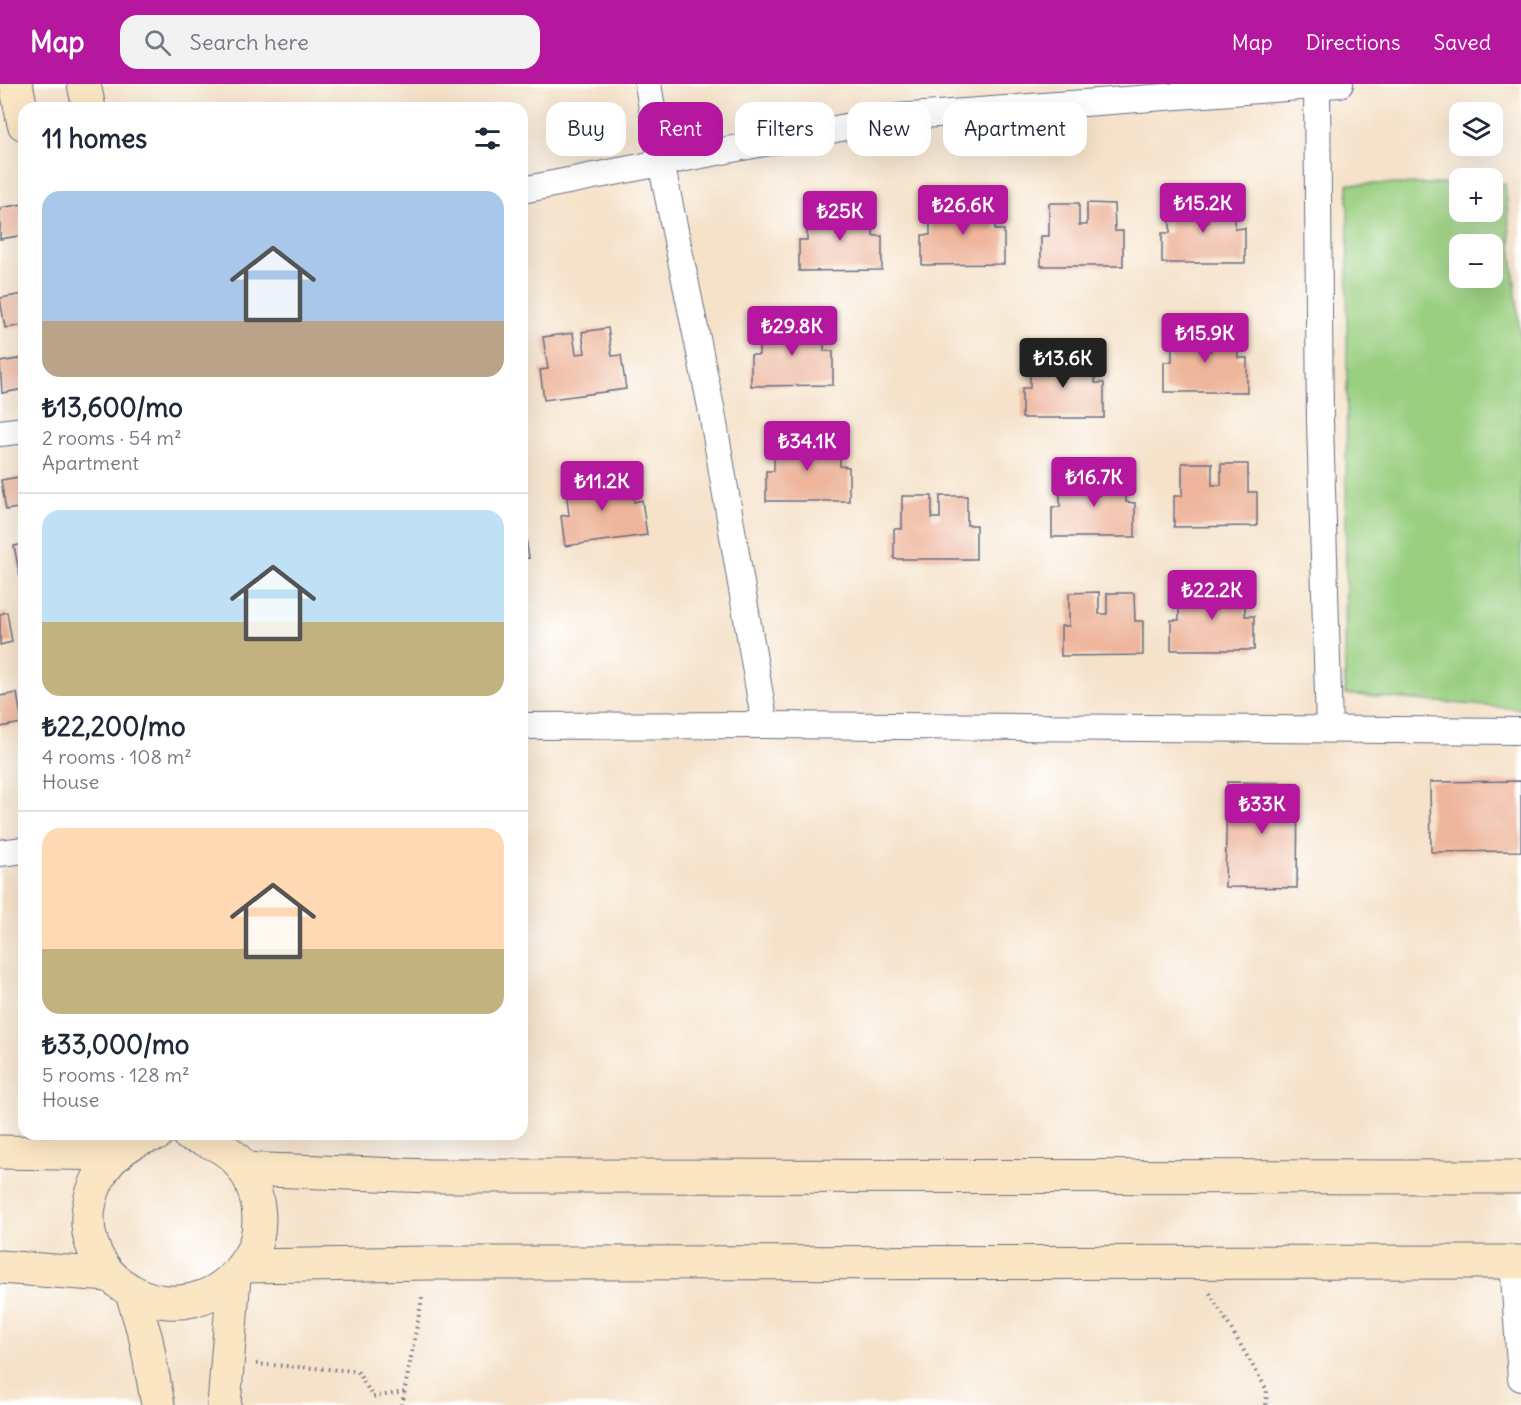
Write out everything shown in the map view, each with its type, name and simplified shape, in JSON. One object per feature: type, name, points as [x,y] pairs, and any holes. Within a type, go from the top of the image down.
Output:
[{"type":"main road","points":[[16,84],[20,102]]},
{"type":"main road","points":[[84,84],[88,102]]},
{"type":"main road","points":[[209,1140],[237,1154],[430,1176],[1521,1177]]},
{"type":"main road","points":[[0,1152],[124,1144]]},
{"type":"main road","points":[[124,1144],[105,1165],[91,1192],[87,1221],[93,1250],[121,1284],[146,1339],[158,1405]]},
{"type":"main road","points":[[0,1267],[121,1284],[160,1303],[190,1302],[218,1292],[239,1272],[253,1251],[259,1227],[258,1202],[250,1179],[237,1154]]},
{"type":"main road","points":[[239,1272],[428,1263],[1517,1262]]},
{"type":"main road","points":[[224,1405],[227,1361],[239,1272]]},
{"type":"street","points":[[648,84],[661,162],[712,412],[765,725]]},
{"type":"street","points":[[528,189],[897,117],[1328,85],[1320,422],[1329,728]]},
{"type":"street","points":[[0,433],[18,431]]},
{"type":"street","points":[[528,726],[765,725],[1521,731]]},
{"type":"street","points":[[0,853],[18,851]]},
{"type":"street","points":[[1517,1262],[1521,1378]]},
{"type":"path","points":[[1191,1262],[1267,1390],[1266,1405]]},
{"type":"path","points":[[402,1405],[428,1263]]},
{"type":"path","points":[[227,1361],[357,1371],[372,1397],[370,1405]]},
{"type":"path","points":[[372,1397],[404,1392]]},
{"type":"green space","points":[[1348,184],[1449,184],[1449,222],[1503,222],[1503,184],[1505,184],[1521,344],[1521,709],[1345,694]]},
{"type":"building","points":[[1170,200],[1200,200],[1200,222],[1209,222],[1209,200],[1235,200],[1235,229],[1245,228],[1245,263],[1162,263],[1162,233],[1170,233]]},
{"type":"building","points":[[960,201],[960,223],[968,223],[968,202],[995,202],[995,230],[1004,230],[1004,264],[922,265],[922,235],[930,235],[930,202]]},
{"type":"building","points":[[1049,203],[1079,203],[1079,225],[1087,225],[1087,203],[1114,204],[1115,231],[1123,231],[1123,266],[1041,266],[1041,236],[1049,236]]},
{"type":"building","points":[[18,205],[18,236],[0,239],[0,208]]},
{"type":"building","points":[[807,208],[837,208],[837,229],[846,229],[846,208],[873,208],[873,236],[882,236],[882,270],[799,271],[799,240],[807,240]]},
{"type":"building","points":[[18,295],[18,326],[5,328],[0,298]]},
{"type":"building","points":[[759,322],[789,322],[789,344],[797,344],[797,323],[824,323],[824,351],[833,351],[833,385],[751,386],[751,355],[759,355]]},
{"type":"building","points":[[608,328],[612,356],[621,355],[626,389],[544,400],[540,370],[548,369],[543,337],[573,333],[576,354],[585,353],[582,332]]},
{"type":"building","points":[[1172,329],[1202,329],[1202,351],[1211,351],[1211,330],[1237,330],[1238,358],[1247,358],[1247,392],[1164,392],[1164,362],[1172,362]]},
{"type":"building","points":[[1030,355],[1060,355],[1060,377],[1068,377],[1068,356],[1095,356],[1095,383],[1104,383],[1104,418],[1022,418],[1022,388],[1030,388]]},
{"type":"building","points":[[18,359],[18,390],[2,393],[0,362]]},
{"type":"building","points":[[774,438],[804,438],[804,460],[813,460],[813,439],[840,439],[840,466],[849,467],[849,501],[766,501],[766,471],[774,471]]},
{"type":"building","points":[[1182,463],[1212,463],[1212,485],[1221,485],[1221,464],[1248,464],[1248,492],[1257,492],[1257,526],[1174,527],[1174,496],[1182,496]]},
{"type":"building","points":[[630,474],[634,502],[642,500],[647,535],[565,546],[561,516],[569,515],[565,482],[594,478],[597,499],[606,499],[603,477]]},
{"type":"building","points":[[1060,474],[1090,474],[1090,496],[1099,496],[1099,475],[1126,474],[1126,502],[1135,503],[1135,537],[1052,537],[1052,507],[1060,507]]},
{"type":"building","points":[[18,477],[18,508],[6,510],[1,480]]},
{"type":"building","points":[[902,496],[932,496],[932,518],[940,518],[940,496],[967,496],[967,525],[976,525],[976,559],[894,559],[894,529],[902,529]]},
{"type":"building","points":[[18,545],[18,566],[14,546]]},
{"type":"building","points":[[1179,587],[1209,587],[1209,609],[1218,609],[1218,588],[1245,587],[1245,616],[1254,616],[1254,650],[1171,650],[1171,620],[1179,620]]},
{"type":"building","points":[[1099,592],[1099,614],[1107,614],[1107,593],[1134,593],[1135,621],[1143,621],[1143,655],[1061,656],[1061,626],[1069,626],[1069,593]]},
{"type":"building","points":[[7,612],[12,642],[0,645],[0,614]]},
{"type":"building","points":[[17,693],[18,724],[0,727],[0,696]]},
{"type":"building","points":[[1521,781],[1521,851],[1431,852],[1430,782]]},
{"type":"building","points":[[1227,782],[1298,783],[1297,888],[1225,887]]}]
